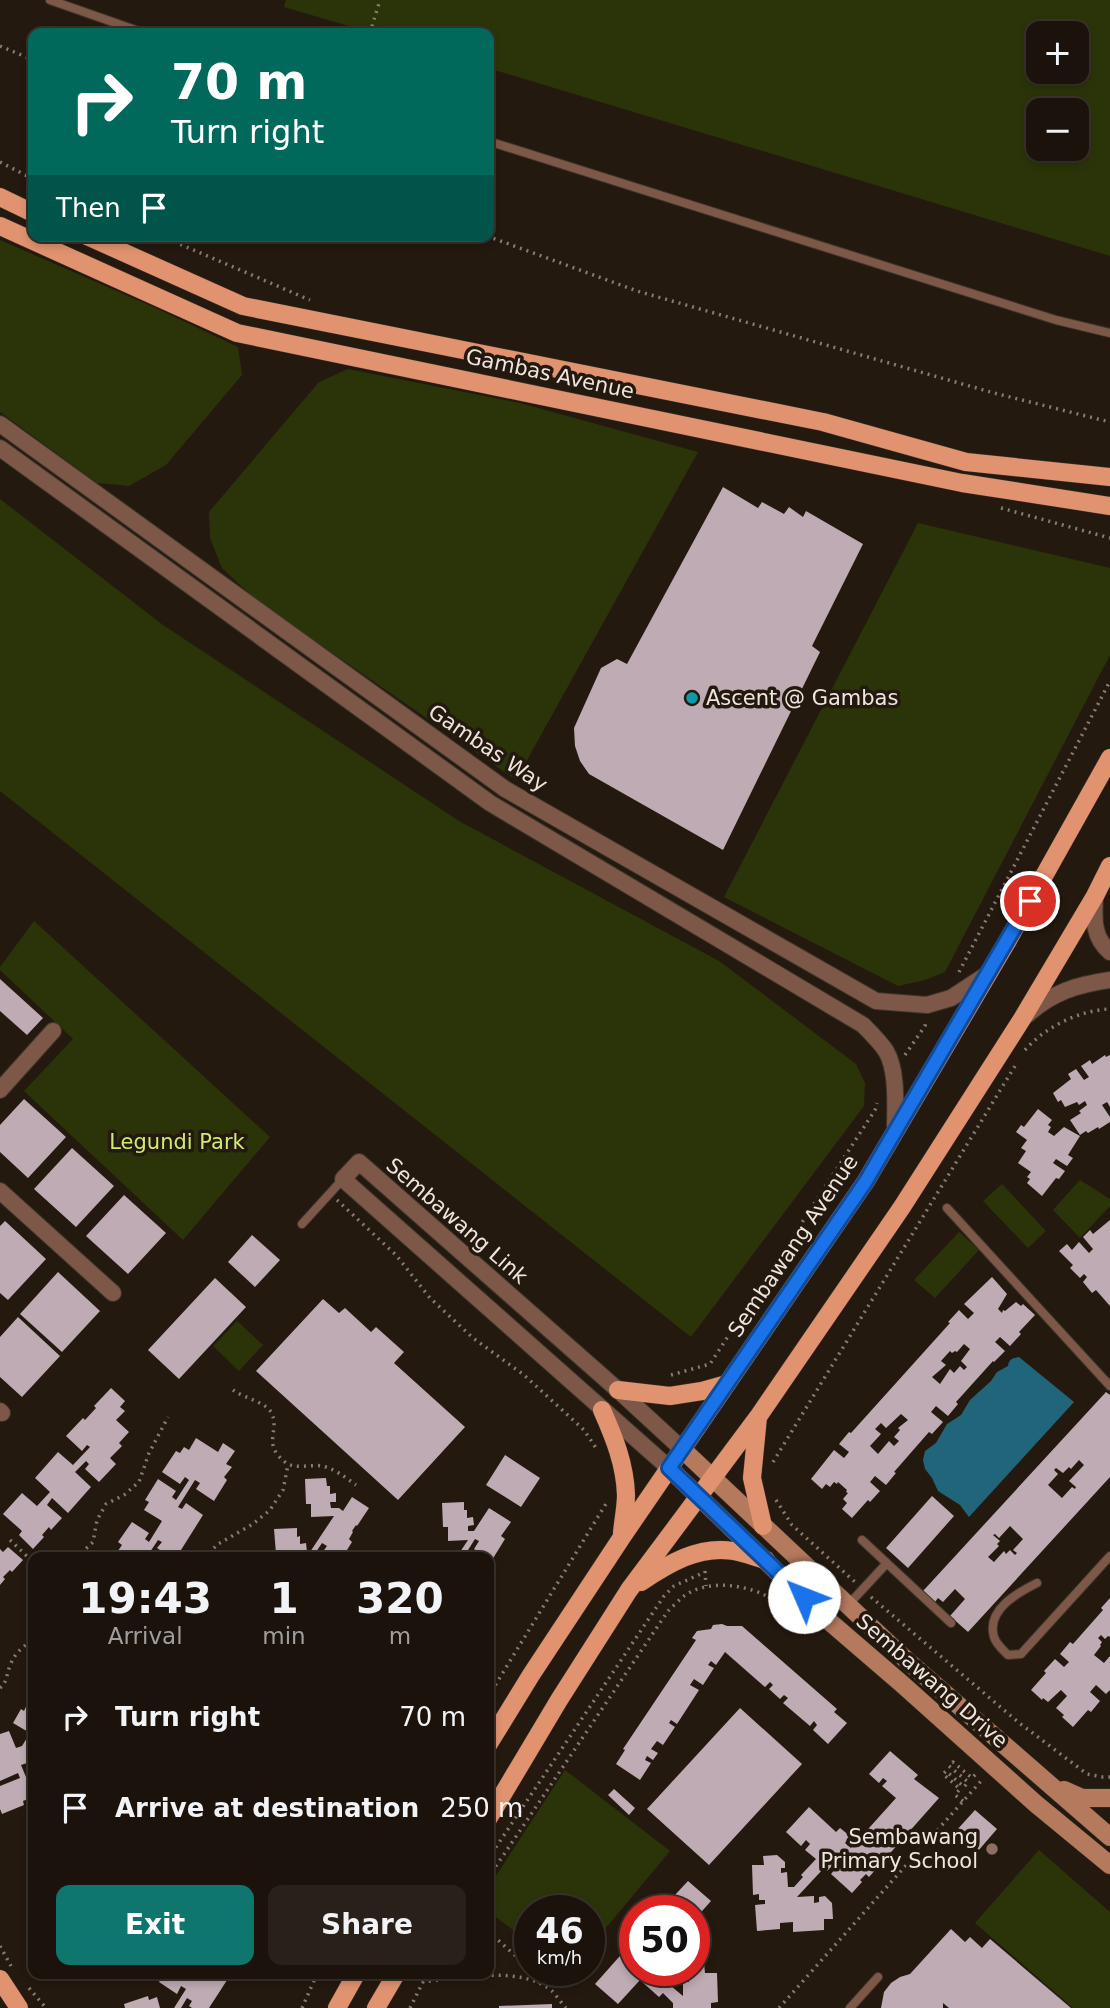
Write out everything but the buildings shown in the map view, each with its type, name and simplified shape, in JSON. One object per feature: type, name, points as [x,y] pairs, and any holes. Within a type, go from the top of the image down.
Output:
[{"type":"main road","points":[[0,197],[28,211]]},
{"type":"main road","name":"Gambas Avenue","points":[[0,226],[28,239]]},
{"type":"main road","name":"Gambas Avenue","points":[[35,242],[236,333],[962,483],[1110,506]]},
{"type":"main road","name":"Gambas Avenue","points":[[99,242],[243,306],[823,422],[966,462],[1110,477]]},
{"type":"main road","name":"Sembawang Avenue","points":[[494,1735],[622,1537],[866,1181],[1071,831],[1110,758]]},
{"type":"main road","points":[[494,1809],[629,1590],[758,1417],[902,1206],[1022,1019],[1110,866]]},
{"type":"main road","points":[[618,1390],[670,1396],[727,1384]]},
{"type":"main road","points":[[603,1410],[618,1446],[626,1494],[622,1537]]},
{"type":"main road","points":[[758,1417],[752,1478],[764,1527]]},
{"type":"main road","name":"Sembawang Drive","points":[[682,1449],[903,1657],[1109,1835]]},
{"type":"main road","name":"Sembawang Drive","points":[[669,1468],[823,1616],[1036,1804],[1110,1865]]},
{"type":"main road","points":[[629,1590],[673,1561],[702,1552],[732,1550],[766,1560]]},
{"type":"main road","points":[[1045,1781],[1082,1798],[1110,1798]]},
{"type":"main road","points":[[0,1979],[19,2008]]},
{"type":"main road","points":[[337,2008],[353,1979]]},
{"type":"main road","points":[[376,2008],[394,1979]]},
{"type":"street","name":"Gambas Way","points":[[0,424],[505,789],[876,1001],[927,1005],[951,998],[989,973]]},
{"type":"street","name":"Gambas Way","points":[[0,448],[490,803],[863,1025],[885,1050],[890,1060],[895,1088],[895,1131]]},
{"type":"street","points":[[1095,896],[1096,932],[1110,952]]},
{"type":"street","points":[[1022,1019],[1059,992],[1110,980]]},
{"type":"street","points":[[0,1090],[53,1031]]},
{"type":"street","name":"Sembawang Link","points":[[669,1468],[343,1179],[359,1162],[682,1449]]},
{"type":"street","points":[[0,1191],[113,1293]]},
{"type":"street","points":[[1093,1850],[1109,1835]]},
{"type":"lane","points":[[50,0],[130,28]]},
{"type":"lane","points":[[494,143],[1056,320],[1110,333]]},
{"type":"lane","points":[[302,1224],[343,1179]]},
{"type":"lane","points":[[947,1208],[1110,1386]]},
{"type":"lane","points":[[862,1540],[951,1623]]},
{"type":"lane","points":[[1037,1583],[1000,1607],[992,1625],[994,1639],[1008,1655],[1021,1654],[1110,1556]]},
{"type":"lane","points":[[849,1604],[887,1563]]},
{"type":"lane","points":[[850,2008],[878,1977]]},
{"type":"path","points":[[372,28],[380,0]]},
{"type":"path","points":[[0,46],[28,58]]},
{"type":"path","points":[[0,162],[28,176]]},
{"type":"path","points":[[494,239],[637,291],[993,393],[1110,422]]},
{"type":"path","points":[[953,977],[959,971],[1110,681]]},
{"type":"path","points":[[890,1060],[905,1055],[925,1026],[927,1005]]},
{"type":"path","points":[[771,1468],[775,1456],[1026,1048],[1048,1031],[1075,1016],[1110,1009]]},
{"type":"path","points":[[671,1375],[710,1364],[875,1110],[878,1101]]},
{"type":"path","points":[[330,1194],[396,1255],[430,1298],[473,1338],[524,1375],[584,1430],[600,1454]]},
{"type":"path","points":[[233,1390],[243,1397],[261,1403],[271,1412],[274,1424],[271,1442],[278,1456],[288,1465],[325,1466],[356,1485]]},
{"type":"path","points":[[82,1552],[93,1542],[97,1520],[106,1504],[124,1495],[139,1482],[149,1453],[168,1417]]},
{"type":"path","points":[[210,1552],[270,1510],[283,1490],[288,1465]]},
{"type":"path","points":[[773,1491],[776,1501],[792,1525],[1018,1722],[1087,1774],[1110,1777]]},
{"type":"path","points":[[494,1688],[608,1501]]},
{"type":"path","points":[[10,1541],[28,1557]]},
{"type":"path","points":[[494,1850],[664,1596],[674,1586],[705,1572]]},
{"type":"path","points":[[494,1869],[668,1611],[685,1595],[706,1586],[732,1586],[753,1590],[773,1600],[806,1626]]},
{"type":"path","points":[[657,1606],[668,1611]]},
{"type":"path","points":[[0,1688],[6,1683],[10,1665],[20,1648],[28,1643]]},
{"type":"path","points":[[779,2008],[963,1801],[984,1777],[978,1772],[972,1778],[953,1762],[949,1766],[968,1782],[964,1787],[946,1770],[943,1774],[960,1789],[955,1795],[963,1801]]},
{"type":"path","points":[[499,1843],[508,1849]]},
{"type":"path","points":[[494,1936],[514,1955]]},
{"type":"path","points":[[494,1976],[514,1977]]},
{"type":"path","points":[[302,2008],[315,1979]]},
{"type":"path","points":[[410,2008],[424,1979]]},
{"type":"path","points":[[422,1982],[452,1979]]},
{"type":"path","points":[[544,1986],[566,2008]]},
{"type":"green space","points":[[286,0],[1110,0],[1110,256],[494,70],[494,28],[355,28],[284,7]]},
{"type":"green space","points":[[0,240],[238,347],[242,375],[166,465],[129,486],[97,483],[0,412]]},
{"type":"green space","points":[[348,369],[520,403],[698,452],[516,780],[256,600],[222,568],[210,538],[209,512],[319,382]]},
{"type":"green space","points":[[0,499],[163,625],[459,821],[719,961],[856,1064],[865,1083],[864,1106],[691,1337],[0,791]]},
{"type":"green space","points":[[918,523],[1110,568],[1110,655],[945,972],[898,986],[724,897]]},
{"type":"green space","name":"Legundi Park","points":[[34,921],[270,1137],[183,1240],[24,1091],[73,1039],[0,970]]},
{"type":"green space","points":[[1080,1180],[1110,1199],[1110,1206],[1080,1238],[1053,1210]]},
{"type":"green space","points":[[1002,1184],[1046,1231],[1028,1248],[983,1201]]},
{"type":"green space","points":[[959,1232],[979,1250],[935,1298],[914,1280]]},
{"type":"green space","points":[[237,1321],[263,1345],[239,1371],[213,1346]]},
{"type":"green space","points":[[565,1770],[670,1851],[633,1895],[619,1895],[619,1912],[605,1929],[605,1895],[514,1895],[514,1931],[494,1916],[494,1879]]},
{"type":"green space","points":[[1039,1850],[1110,1912],[1110,2008],[1073,2008],[975,1923]]},
{"type":"water","points":[[1019,1357],[1074,1402],[969,1517],[960,1505],[938,1491],[925,1469],[925,1451],[936,1443],[947,1424],[961,1415],[970,1400],[997,1372],[1008,1366],[1011,1359]]},
{"type":"place","name":"Ascent @ Gambas","points":[[692,698]]},
{"type":"place","name":"Sembawang Primary School","points":[[992,1849]]},
{"type":"route","points":[[804,1597],[669,1468],[866,1181],[1030,901]]}]
